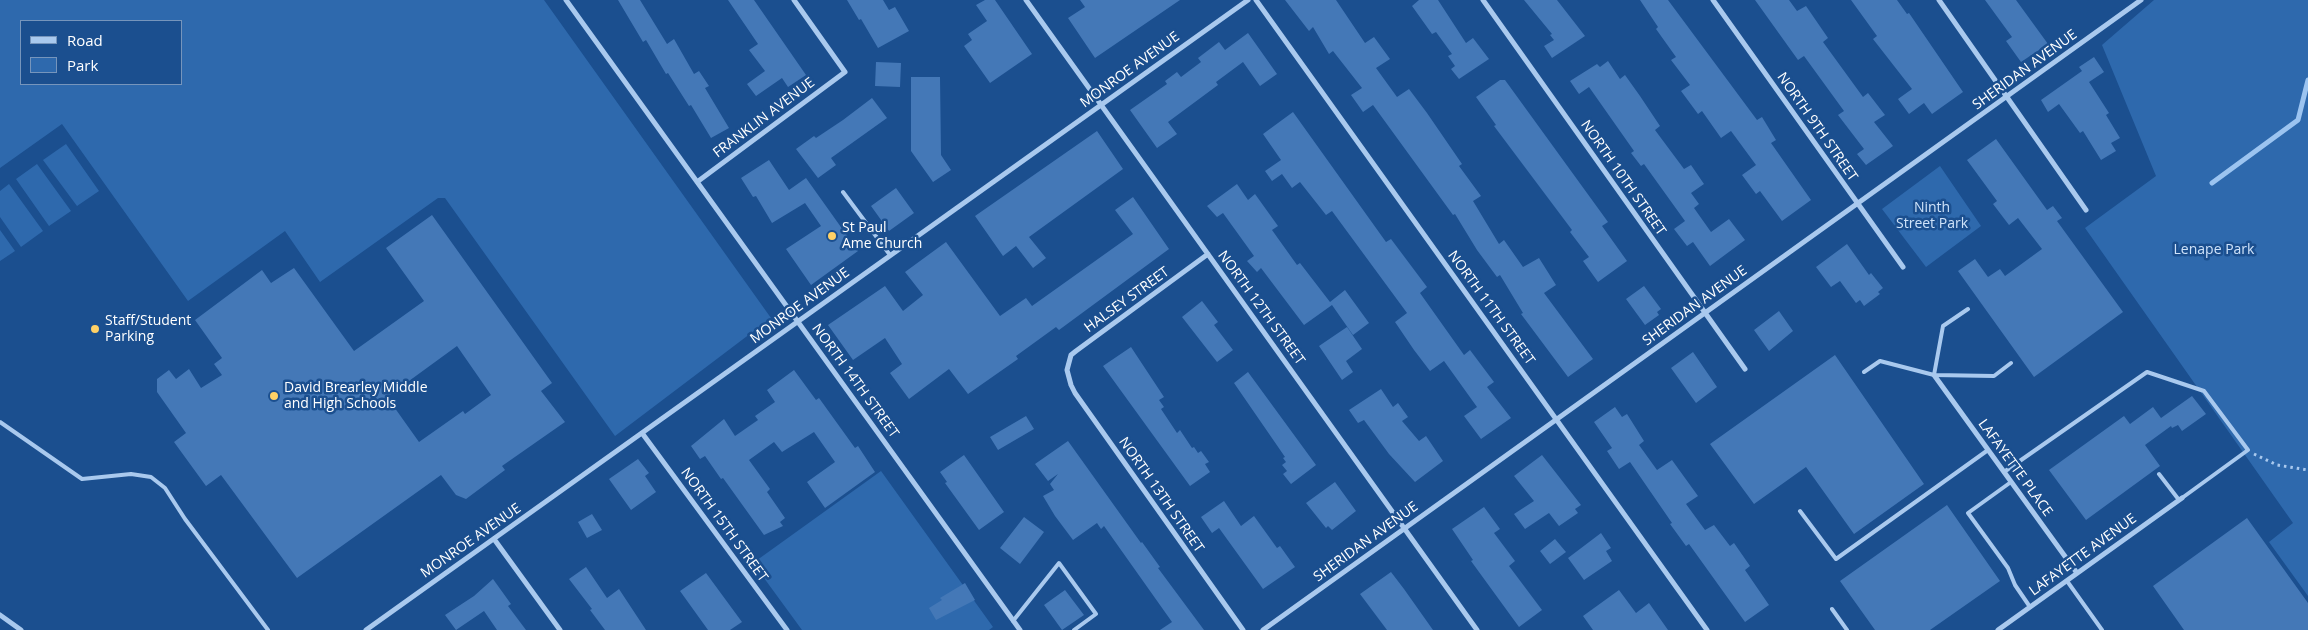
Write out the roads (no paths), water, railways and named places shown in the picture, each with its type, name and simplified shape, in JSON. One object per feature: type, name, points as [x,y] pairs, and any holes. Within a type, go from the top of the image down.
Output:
[{"type":"street","name":"NORTH 14TH STREET","points":[[566,0],[1020,630]]},
{"type":"street","name":"FRANKLIN AVENUE","points":[[697,182],[844,72],[794,0]]},
{"type":"street","name":"NORTH 12TH STREET","points":[[1026,0],[1478,630]]},
{"type":"street","name":"MONROE AVENUE","points":[[366,630],[1248,0]]},
{"type":"street","name":"NORTH 11TH STREET","points":[[1256,0],[1707,630]]},
{"type":"street","name":"NORTH 10TH STREET","points":[[1483,0],[1745,369]]},
{"type":"street","name":"NORTH 9TH STREET","points":[[1713,0],[1903,267]]},
{"type":"street","points":[[1939,0],[2086,210]]},
{"type":"street","name":"SHERIDAN AVENUE","points":[[1263,630],[2141,0]]},
{"type":"street","name":"HALSEY STREET","points":[[1067,370],[1071,355],[1076,350],[1208,254]]},
{"type":"street","name":"NORTH 13TH STREET","points":[[1067,370],[1070,385],[1075,393],[1243,630]]},
{"type":"street","name":"LAFAYETTE PLACE","points":[[1934,375],[2076,574]]},
{"type":"street","name":"NORTH 15TH STREET","points":[[642,433],[787,630]]},
{"type":"street","name":"LAFAYETTE AVENUE","points":[[1998,630],[2180,499]]},
{"type":"street","points":[[494,539],[560,630]]},
{"type":"street","points":[[0,615],[21,630]]},
{"type":"lane","points":[[843,192],[890,255]]},
{"type":"lane","points":[[1934,375],[1944,326],[1968,309]]},
{"type":"lane","points":[[1864,372],[1880,361],[1934,375],[1994,376],[2011,362]]},
{"type":"lane","points":[[2004,472],[2147,372],[2204,391],[2248,450],[2180,499],[2159,474]]},
{"type":"lane","points":[[0,422],[82,479],[131,474],[151,477],[165,488],[187,521],[268,630]]},
{"type":"lane","points":[[1800,511],[1836,559],[1988,450]]},
{"type":"lane","points":[[2011,482],[1968,513],[2008,568],[2014,585],[2030,607]]},
{"type":"lane","points":[[1013,621],[1059,563],[1096,614],[1074,630]]},
{"type":"lane","points":[[2067,580],[2102,630]]},
{"type":"lane","points":[[1832,609],[1847,630]]},
{"type":"waterway","points":[[2212,183],[2298,120],[2308,80]]},
{"type":"place","name":"St Paul Ame Church","points":[[832,236]]},
{"type":"place","name":"Staff/Student Parking","points":[[95,329]]},
{"type":"place","name":"David Brearley Middle and High Schools","points":[[274,396]]},
{"type":"park label","name":"Ninth Street Park","points":[[1932,216]]},
{"type":"park label","name":"Lenape Park","points":[[2214,250]]}]
